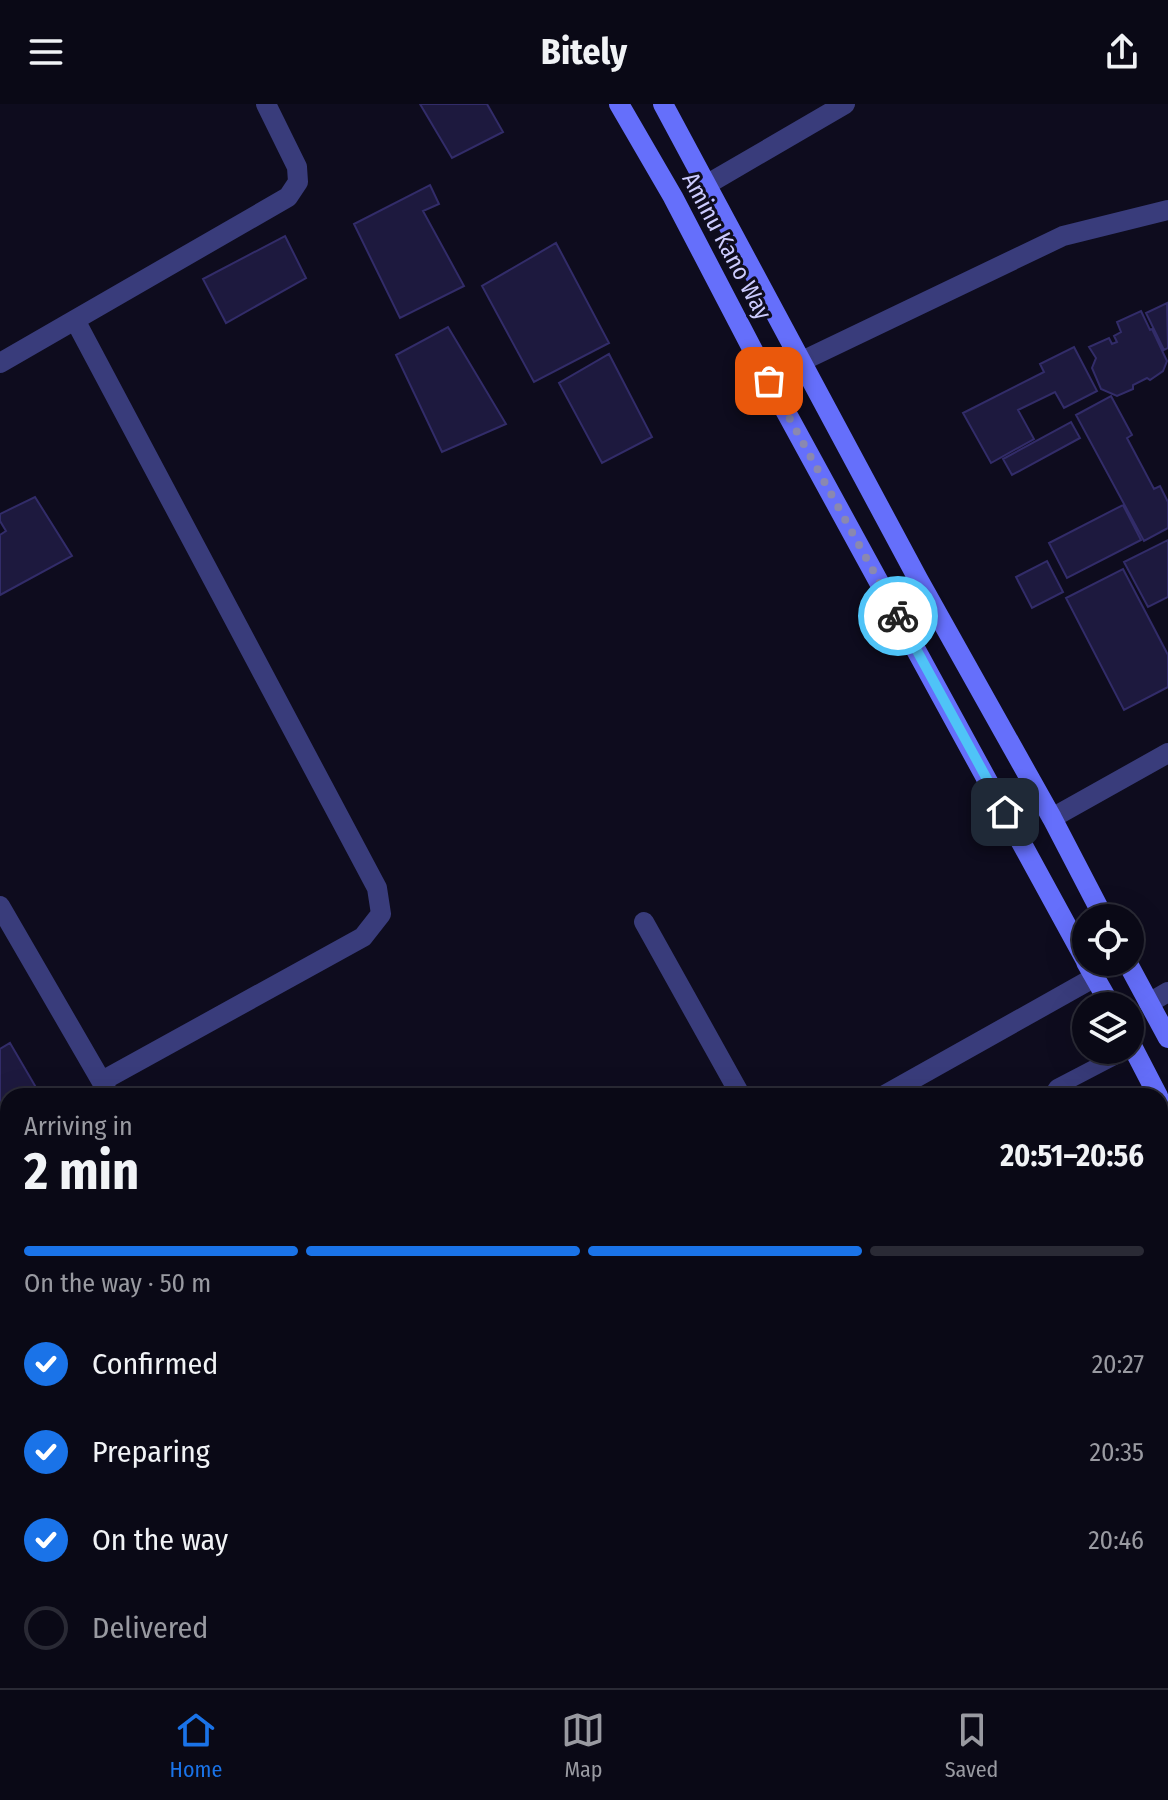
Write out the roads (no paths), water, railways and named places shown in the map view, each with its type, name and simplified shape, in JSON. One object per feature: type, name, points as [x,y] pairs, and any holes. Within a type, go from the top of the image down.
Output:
[{"type":"main road","name":"Aminu Kano Way","points":[[619,104],[673,197],[769,381],[1072,936]]},
{"type":"main road","name":"Aminu Kano Way","points":[[663,104],[800,362],[1097,904]]},
{"type":"main road","points":[[886,594],[918,579]]},
{"type":"main road","points":[[1135,976],[1168,1038]]},
{"type":"main road","points":[[1140,1064],[1153,1088]]},
{"type":"street","points":[[0,363],[288,197],[298,182],[297,167],[266,104]]},
{"type":"street","points":[[706,185],[845,104]]},
{"type":"street","points":[[800,362],[1063,236],[1168,210]]},
{"type":"street","points":[[0,906],[106,1088],[363,937],[381,914],[377,888],[75,320]]},
{"type":"street","points":[[1052,818],[1168,753]]},
{"type":"street","points":[[644,922],[737,1088]]},
{"type":"street","points":[[896,1088],[1075,976]]},
{"type":"street","points":[[1149,1003],[1168,992]]},
{"type":"lane","points":[[1056,1088],[1099,1064]]}]
